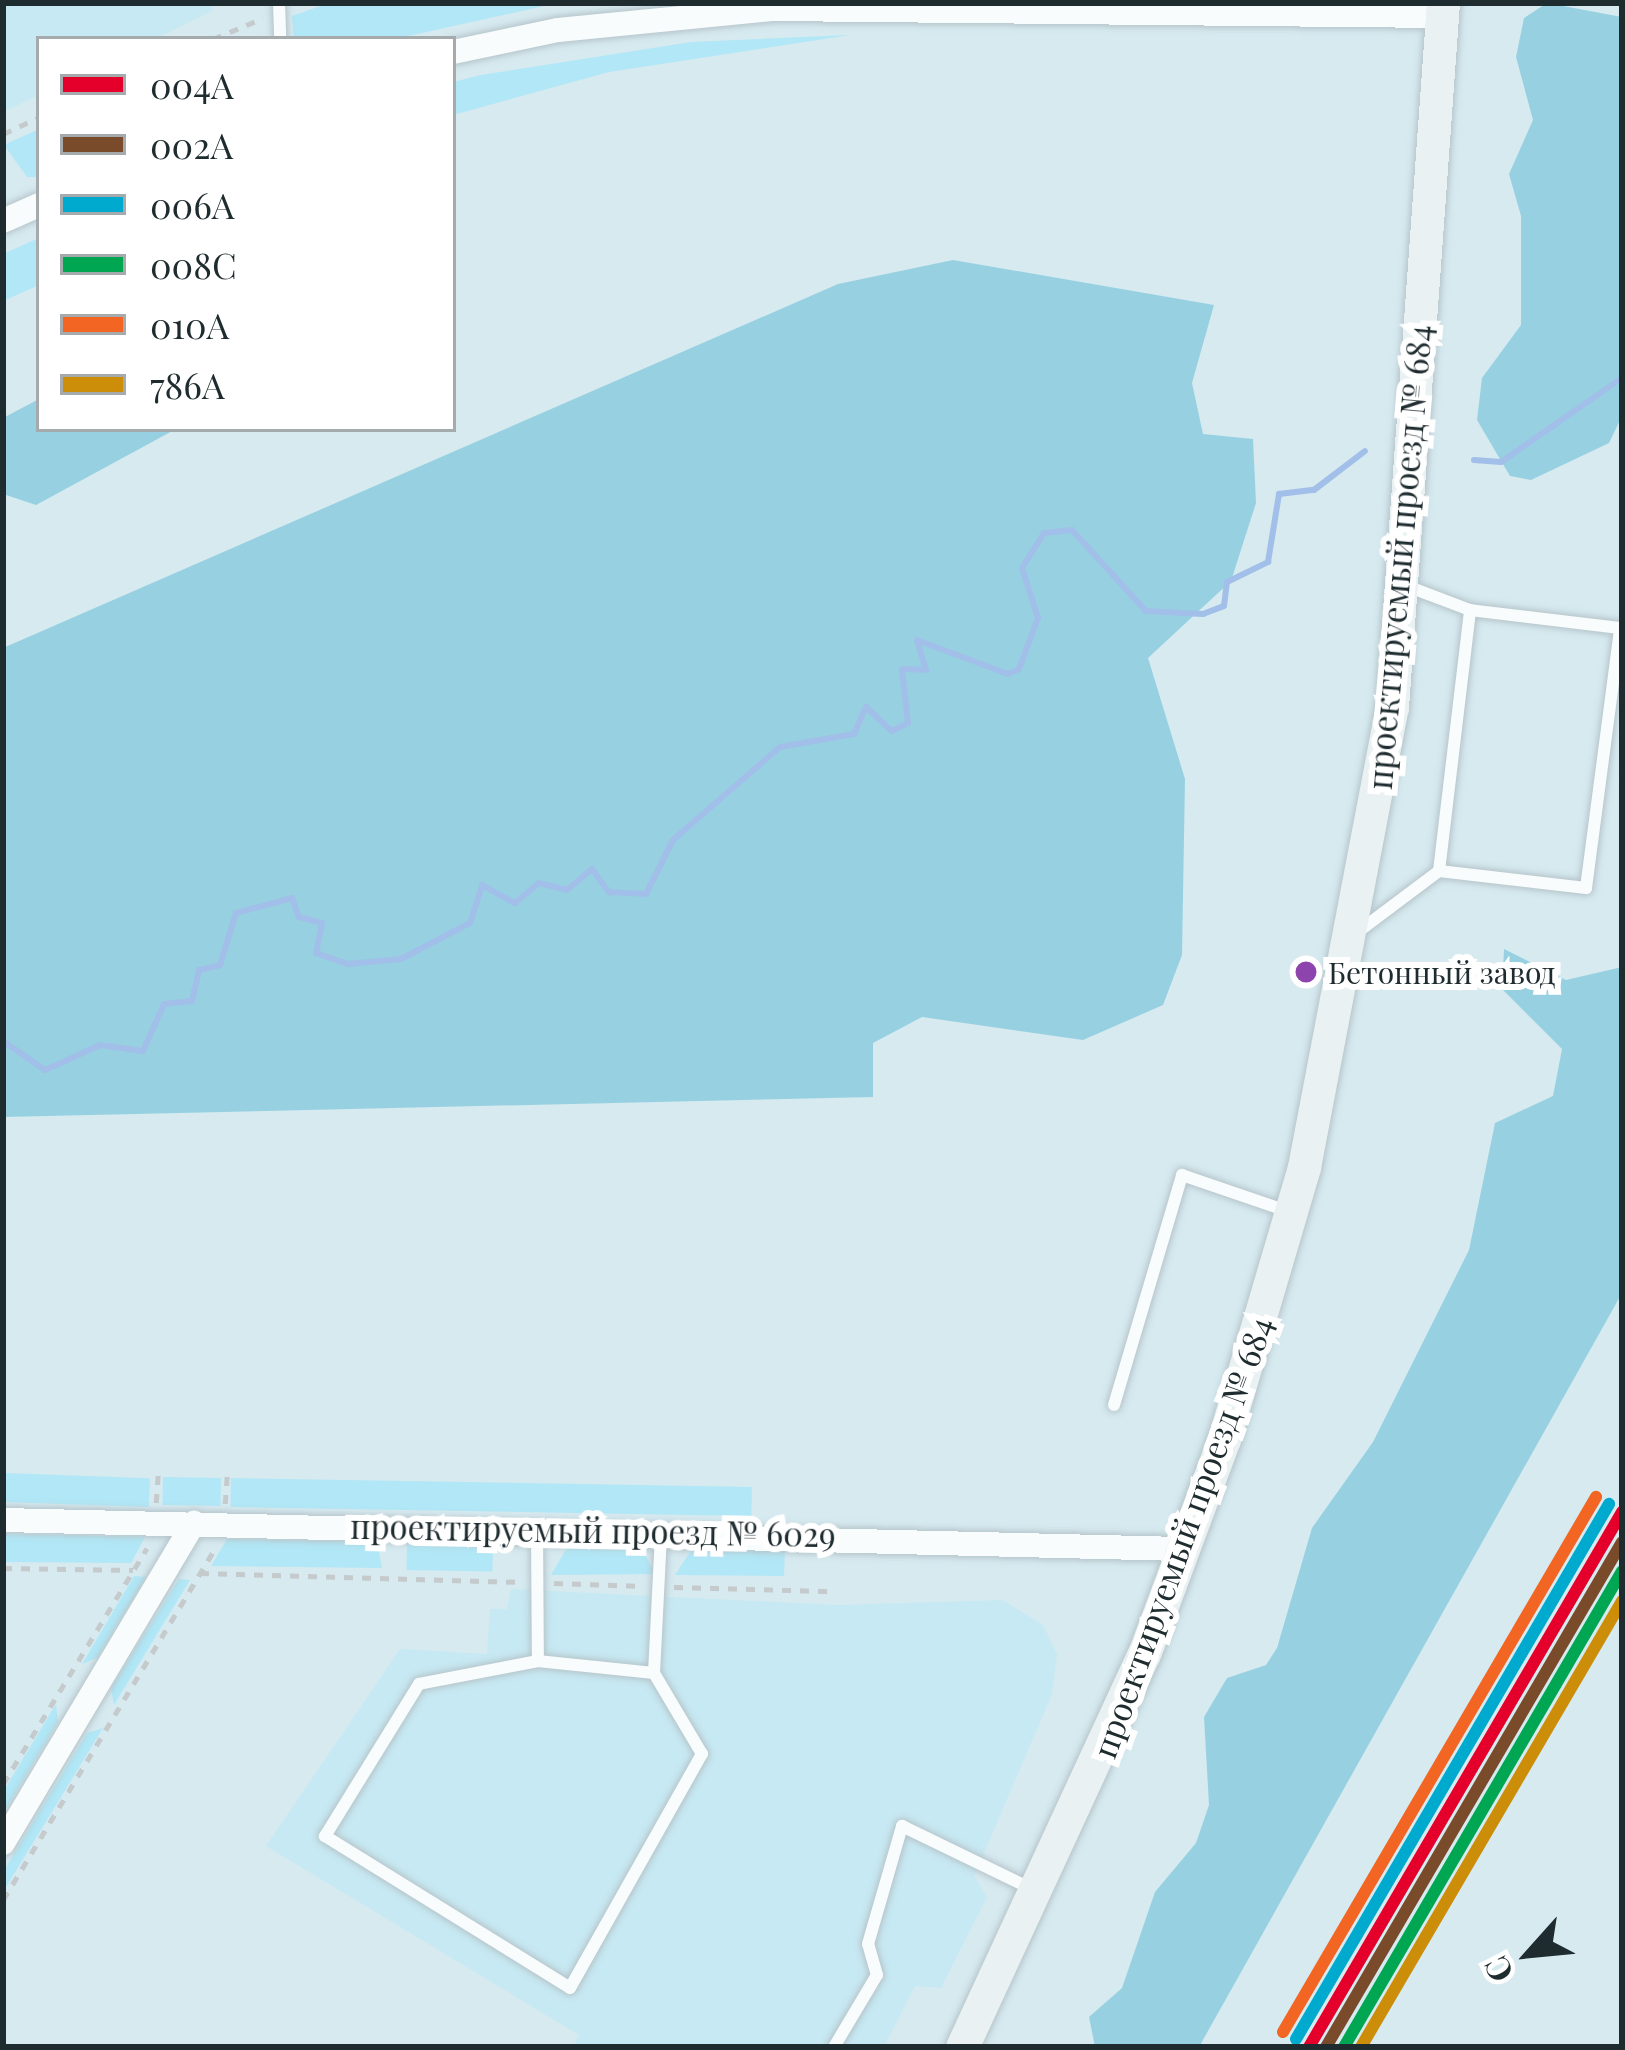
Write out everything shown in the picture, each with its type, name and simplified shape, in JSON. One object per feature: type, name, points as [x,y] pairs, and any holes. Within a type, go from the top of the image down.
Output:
[{"type":"street","points":[[456,51],[601,14],[774,6],[964,3],[1442,9]]},
{"type":"street","name":"проектируемый проезд № 684","points":[[962,2047],[1041,1893],[1184,1549],[1293,1212],[1354,935],[1402,585],[1442,9]]},
{"type":"street","points":[[3,221],[36,206]]},
{"type":"street","name":"проектируемый проезд № 6029","points":[[3,1520],[662,1532],[1184,1549]]},
{"type":"street","points":[[3,1843],[194,1523]]},
{"type":"lane","points":[[1354,935],[1439,871],[1586,888],[1620,628],[1470,610],[1402,585]]},
{"type":"lane","points":[[1439,871],[1470,610]]},
{"type":"lane","points":[[1114,1405],[1182,1175],[1293,1212]]},
{"type":"lane","points":[[537,1529],[538,1661]]},
{"type":"lane","points":[[654,1673],[538,1661],[419,1684],[325,1835],[570,1988],[702,1754],[654,1673],[662,1532]]},
{"type":"lane","points":[[834,2047],[877,1975],[868,1944],[902,1826],[1041,1893]]},
{"type":"path","points":[[219,36],[279,7]]},
{"type":"path","points":[[3,134],[36,118]]},
{"type":"path","points":[[156,1508],[158,1472]]},
{"type":"path","points":[[224,1509],[227,1474]]},
{"type":"path","points":[[3,1900],[222,1537]]},
{"type":"path","points":[[3,1784],[153,1539]]},
{"type":"path","points":[[3,1568],[133,1570]]},
{"type":"path","points":[[200,1573],[832,1591]]},
{"type":"shaded area","points":[[3,3],[212,3],[212,11],[161,36],[36,36],[36,96],[3,112]]},
{"type":"shaded area","points":[[329,3],[558,3],[409,36],[294,36],[292,16]]},
{"type":"shaded area","points":[[1547,3],[1622,17],[1622,416],[1609,443],[1531,480],[1510,476],[1477,420],[1482,378],[1521,325],[1521,216],[1509,174],[1533,120],[1516,57],[1524,18]]},
{"type":"shaded area","points":[[850,35],[609,72],[456,114],[456,81],[691,42]]},
{"type":"shaded area","points":[[36,130],[36,177],[27,177],[4,145]]},
{"type":"shaded area","points":[[36,239],[36,286],[3,301],[3,254]]},
{"type":"shaded area","points":[[953,260],[1214,305],[1192,383],[1203,434],[1253,439],[1256,503],[1231,581],[1148,658],[1185,779],[1182,955],[1163,1005],[1083,1040],[922,1017],[873,1043],[873,1097],[3,1117],[3,648],[838,284]]},
{"type":"shaded area","points":[[36,401],[36,432],[170,432],[36,505],[3,494],[3,418]]},
{"type":"shaded area","points":[[1504,949],[1566,980],[1622,967],[1622,1293],[1199,2047],[1095,2047],[1089,2017],[1122,1988],[1155,1892],[1196,1843],[1209,1805],[1204,1717],[1227,1678],[1266,1665],[1277,1648],[1312,1528],[1373,1442],[1469,1250],[1495,1123],[1553,1096],[1562,1049],[1502,989]]},
{"type":"shaded area","points":[[3,1473],[150,1478],[149,1507],[3,1502]]},
{"type":"shaded area","points":[[163,1477],[221,1478],[221,1506],[163,1505]]},
{"type":"shaded area","points":[[231,1478],[752,1487],[751,1516],[230,1507]]},
{"type":"shaded area","points":[[3,1534],[145,1537],[131,1563],[3,1562]]},
{"type":"shaded area","points":[[227,1539],[377,1542],[382,1568],[211,1566]]},
{"type":"shaded area","points":[[407,1541],[493,1543],[492,1571],[406,1570]]},
{"type":"shaded area","points":[[568,1546],[640,1546],[656,1574],[551,1575]]},
{"type":"shaded area","points":[[694,1546],[785,1549],[784,1576],[675,1575]]},
{"type":"shaded area","points":[[134,1576],[146,1577],[97,1658],[82,1664]]},
{"type":"shaded area","points":[[179,1579],[190,1580],[114,1705],[111,1688]]},
{"type":"shaded area","points":[[511,1589],[837,1605],[1003,1600],[1043,1625],[1057,1654],[1052,1694],[974,1876],[987,1897],[941,1988],[915,1986],[884,2047],[573,2047],[579,2035],[266,1846],[400,1649],[487,1654],[490,1609],[507,1609]]},
{"type":"shaded area","points":[[56,1704],[58,1722],[3,1814],[3,1792]]},
{"type":"shaded area","points":[[103,1728],[3,1892],[3,1872],[87,1733]]},
{"type":"waterway","points":[[1474,460],[1501,462],[1622,378]]},
{"type":"waterway","points":[[3,1041],[45,1070],[100,1045],[143,1051],[164,1004],[192,1001],[199,970],[220,965],[236,913],[292,898],[299,917],[322,923],[316,953],[348,964],[401,959],[470,923],[482,885],[515,903],[539,883],[567,890],[592,869],[609,892],[646,894],[673,840],[780,747],[854,734],[866,707],[892,731],[908,723],[902,669],[926,670],[917,640],[1008,674],[1019,669],[1038,618],[1022,568],[1044,533],[1072,530],[1146,611],[1203,614],[1224,606],[1227,582],[1268,562],[1279,494],[1314,490],[1365,451]]},
{"type":"transit line","name":"010А","points":[[1283,2032],[1596,1497]]},
{"type":"transit line","name":"006А","points":[[1296,2039],[1609,1504]]},
{"type":"transit line","name":"004А","points":[[1309,2047],[1622,1512]]},
{"type":"transit line","name":"002А","points":[[1326,2047],[1622,1542]]},
{"type":"transit line","name":"008С","points":[[1344,2047],[1622,1571]]},
{"type":"transit line","name":"786А","points":[[1361,2047],[1622,1601]]},
{"type":"place","name":"Бетонный завод","points":[[1306,972]]}]
